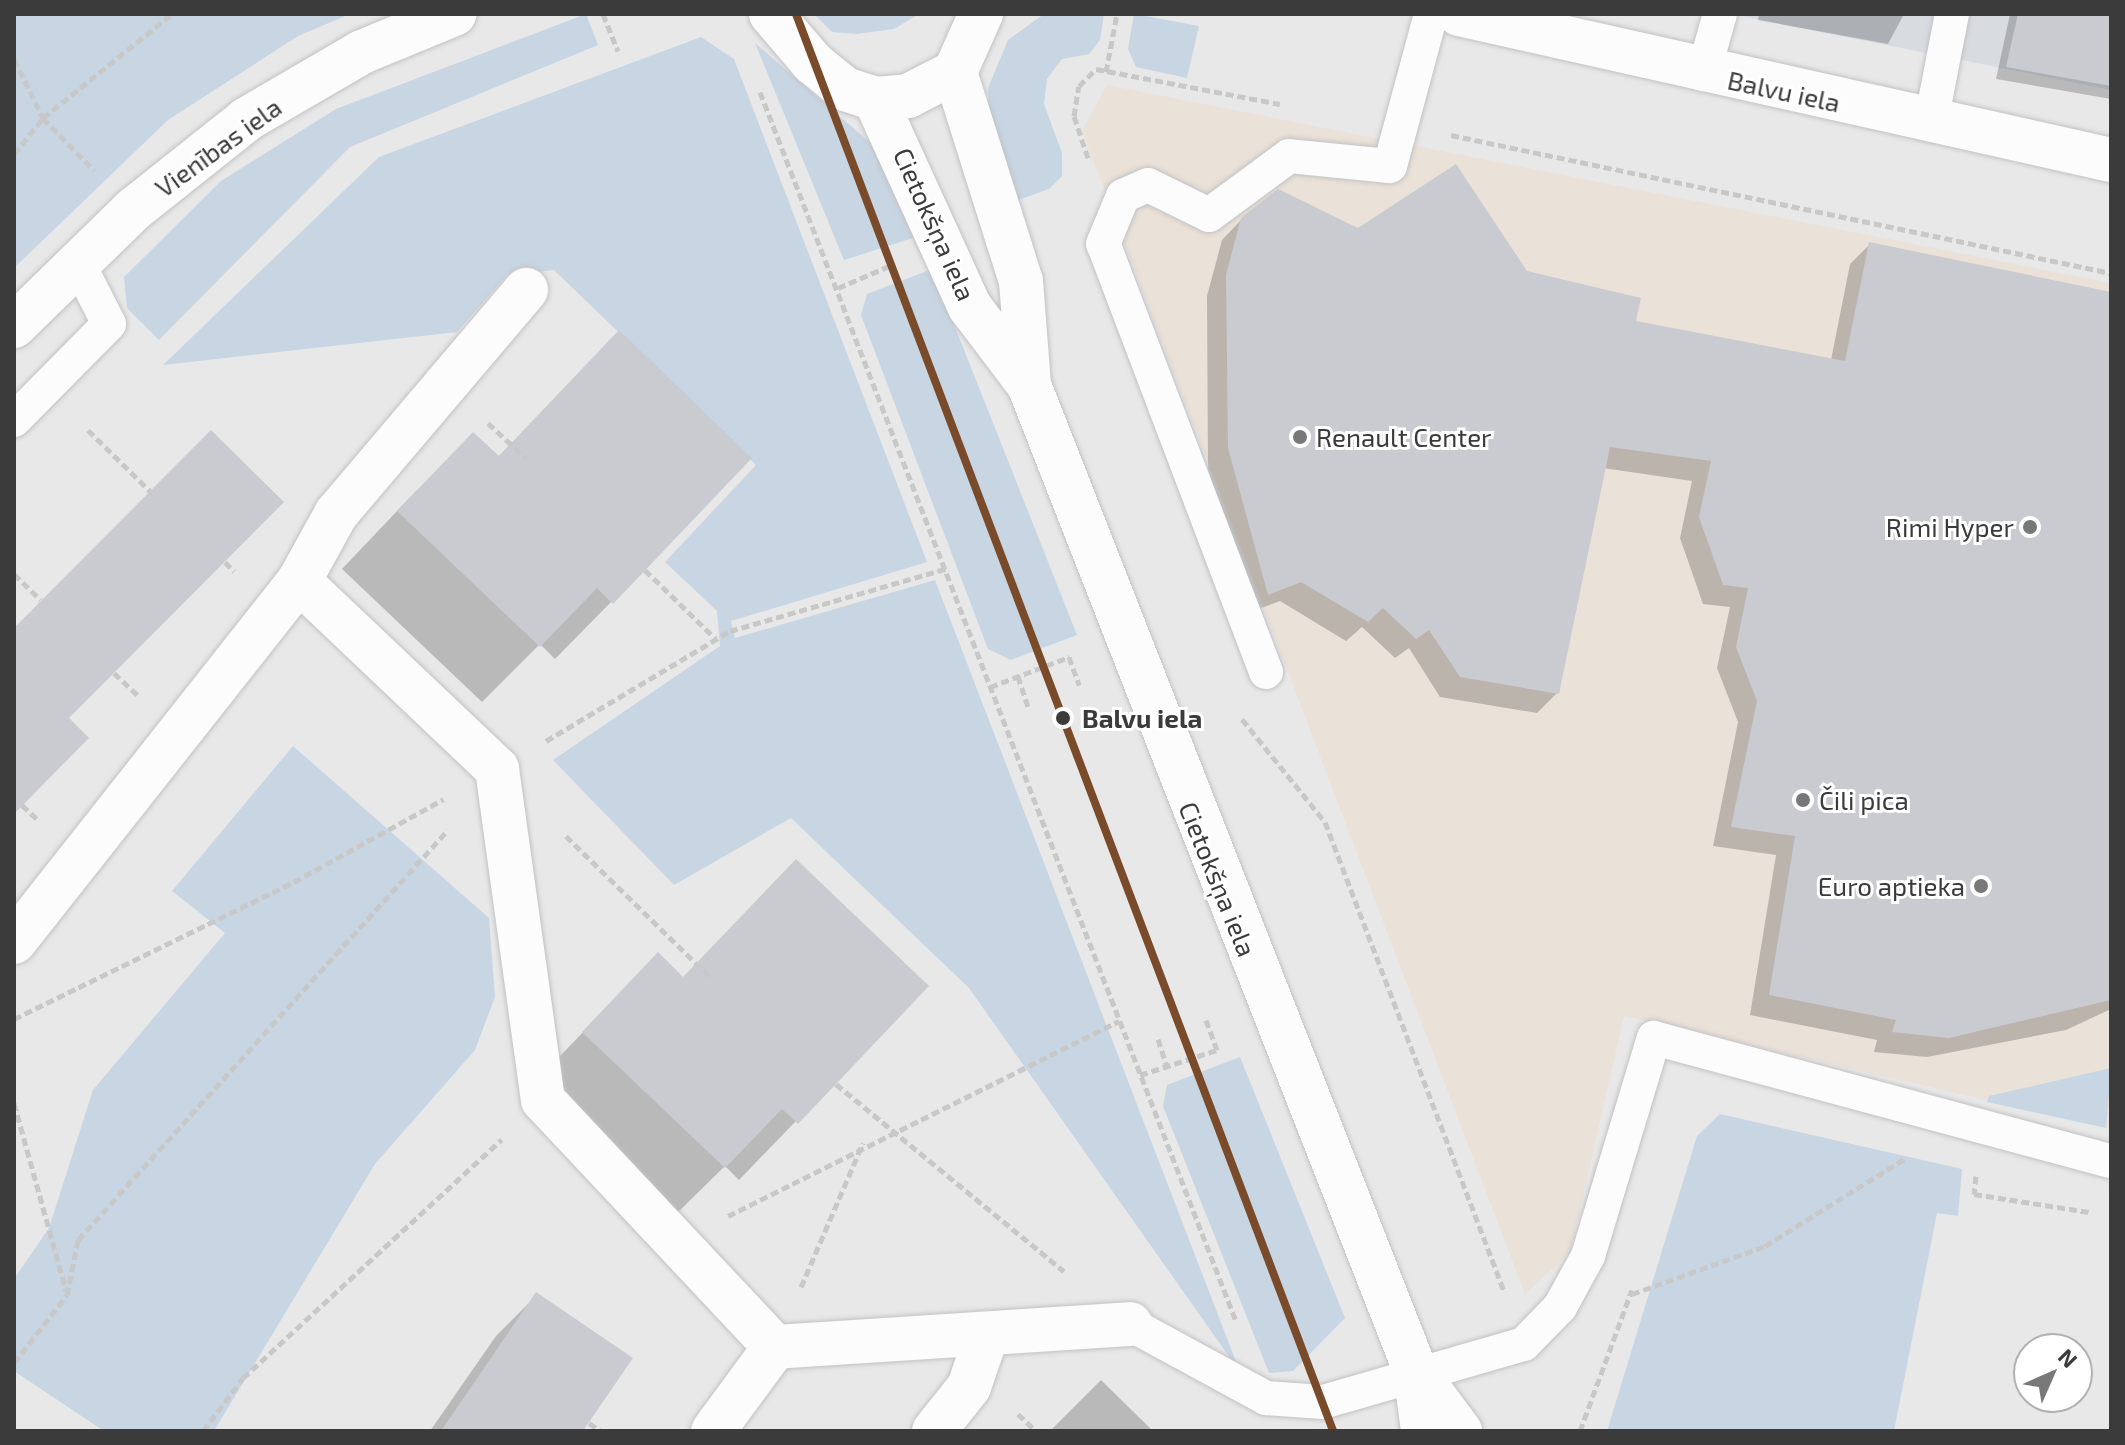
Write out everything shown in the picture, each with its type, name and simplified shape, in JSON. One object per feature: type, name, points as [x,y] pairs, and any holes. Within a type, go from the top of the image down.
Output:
[{"type":"street","name":"Vienības iela","points":[[14,326],[134,209],[247,119],[362,52],[454,14]]},
{"type":"street","points":[[771,14],[813,63],[845,89],[875,99],[908,96],[955,72],[981,14]]},
{"type":"street","name":"Balvu iela","points":[[1455,14],[1703,74],[2111,160]]},
{"type":"street","name":"Cietokšņa iela","points":[[955,72],[1021,281],[1029,385]]},
{"type":"street","name":"Cietokšņa iela","points":[[875,99],[970,307],[1029,385],[1415,1370],[1423,1431]]},
{"type":"street","points":[[14,942],[299,581],[336,514],[526,290]]},
{"type":"street","points":[[299,581],[497,769],[543,1100],[681,1240],[775,1347]]},
{"type":"street","points":[[775,1347],[1130,1324]]},
{"type":"street","points":[[934,1431],[969,1387],[987,1334]]},
{"type":"street","points":[[713,1431],[775,1347]]},
{"type":"street","name":"Cietokšņa iela","points":[[1415,1370],[1460,1431]]},
{"type":"lane","points":[[1266,672],[1103,244],[1123,196],[1148,185],[1209,215],[1289,156],[1390,166],[1455,14]]},
{"type":"lane","points":[[1703,74],[1720,14]]},
{"type":"lane","points":[[1931,122],[1952,14]]},
{"type":"lane","points":[[14,420],[109,324],[78,263]]},
{"type":"lane","points":[[1130,1324],[1266,1398],[1323,1402],[1415,1370],[1524,1344],[1560,1307],[1588,1256],[1654,1038],[2042,1145],[2111,1161]]},
{"type":"path","points":[[14,154],[43,118],[172,14]]},
{"type":"path","points":[[603,14],[618,51]]},
{"type":"path","points":[[1106,72],[1117,14]]},
{"type":"path","points":[[14,59],[43,118],[134,209]]},
{"type":"path","points":[[755,81],[838,288],[1266,1398]]},
{"type":"path","points":[[1702,184],[2111,273]]},
{"type":"path","points":[[838,288],[904,260]]},
{"type":"path","points":[[88,430],[150,491]]},
{"type":"path","points":[[909,579],[945,569]]},
{"type":"path","points":[[645,570],[716,639]]},
{"type":"path","points":[[14,574],[41,600]]},
{"type":"path","points":[[990,687],[1069,657],[1079,685]]},
{"type":"path","points":[[1018,676],[1028,706]]},
{"type":"path","points":[[1239,715],[1325,822],[1524,1344]]},
{"type":"path","points":[[14,1363],[67,1295],[78,1240],[404,884],[497,769],[712,979]]},
{"type":"path","points":[[1140,1075],[1217,1050],[1205,1017]]},
{"type":"path","points":[[681,1240],[863,1143],[1119,1021]]},
{"type":"path","points":[[1158,1039],[1167,1066]]},
{"type":"path","points":[[836,1084],[1130,1324]]},
{"type":"path","points":[[203,1431],[243,1378],[543,1100]]},
{"type":"path","points":[[14,1103],[67,1295]]},
{"type":"path","points":[[775,1347],[863,1143]]},
{"type":"path","points":[[1631,1295],[1765,1246],[1912,1154]]},
{"type":"path","points":[[1968,1162],[1977,1172],[1974,1194],[2098,1214]]},
{"type":"path","points":[[1580,1431],[1635,1281]]},
{"type":"path","points":[[589,1423],[601,1431]]},
{"type":"shaded area","points":[[14,14],[350,14],[298,36],[168,120],[14,268]]},
{"type":"shaded area","points":[[586,14],[598,45],[350,147],[159,340],[127,308],[124,277],[221,181],[336,109]]},
{"type":"shaded area","points":[[814,14],[919,14],[894,29],[856,34],[832,32]]},
{"type":"shaded area","points":[[1044,14],[1104,14],[1100,40],[1089,54],[1062,59],[1047,79],[1044,104],[1062,153],[1062,176],[1049,189],[1015,201],[990,122],[988,88],[1008,40]]},
{"type":"shaded area","points":[[1134,14],[1199,26],[1187,78],[1136,67],[1128,49]]},
{"type":"shaded area","points":[[1731,14],[2111,14],[2111,90]]},
{"type":"shaded area","points":[[701,37],[734,59],[927,562],[731,621],[735,638],[935,580],[1240,1372],[969,988],[791,818],[674,885],[553,760],[720,646],[717,611],[665,562],[756,465],[554,270],[507,275],[457,332],[163,365],[379,157]]},
{"type":"shaded area","points":[[755,43],[881,152],[919,236],[844,260]]},
{"type":"shaded area","points":[[1107,85],[2111,283],[2111,1129],[1624,1016],[1570,1253],[1525,1294],[1082,131]]},
{"type":"shaded area","points":[[932,269],[1077,635],[1011,660],[988,649],[861,315],[867,294]]},
{"type":"shaded area","points":[[293,746],[489,918],[495,997],[475,1050],[375,1164],[214,1431],[104,1431],[14,1371],[14,1279],[49,1228],[93,1090],[225,933],[172,891]]},
{"type":"shaded area","points":[[1240,1057],[1345,1318],[1293,1371],[1269,1373],[1163,1106],[1167,1085]]},
{"type":"shaded area","points":[[2111,1068],[2106,1128],[1987,1102],[1989,1096]]},
{"type":"shaded area","points":[[1720,1114],[1962,1169],[1958,1216],[1937,1213],[1894,1431],[1607,1431],[1697,1136]]},
{"type":"building","points":[[2018,14],[2111,14],[2111,86],[2006,67]]},
{"type":"building","points":[[1456,164],[1527,271],[1641,298],[1636,321],[1845,361],[1869,242],[2111,292],[2111,1000],[1949,1038],[1892,1032],[1896,1020],[1769,995],[1795,836],[1731,827],[1757,701],[1736,647],[1748,588],[1723,585],[1699,517],[1711,461],[1610,447],[1559,694],[1460,677],[1429,630],[1416,639],[1383,608],[1368,622],[1301,582],[1268,595],[1228,448],[1226,275],[1241,218],[1278,189],[1358,228]]},
{"type":"building","points":[[619,330],[752,458],[613,604],[597,588],[540,647],[397,511],[473,432],[499,456]]},
{"type":"building","points":[[211,430],[284,502],[69,718],[89,738],[14,814],[14,628]]},
{"type":"building","points":[[796,859],[929,986],[798,1124],[782,1109],[725,1168],[582,1032],[658,952],[683,977]]},
{"type":"building","points":[[536,1292],[633,1358],[583,1431],[441,1431]]},
{"type":"transit line","points":[[796,14],[1333,1431]]},
{"type":"place","name":"Renault Center","points":[[1300,437]]},
{"type":"place","name":"Rimi Hyper","points":[[2030,527]]},
{"type":"place","name":"Balvu iela","points":[[1063,718]]},
{"type":"place","name":"Čili pica","points":[[1803,800]]},
{"type":"place","name":"Euro aptieka","points":[[1981,886]]}]
